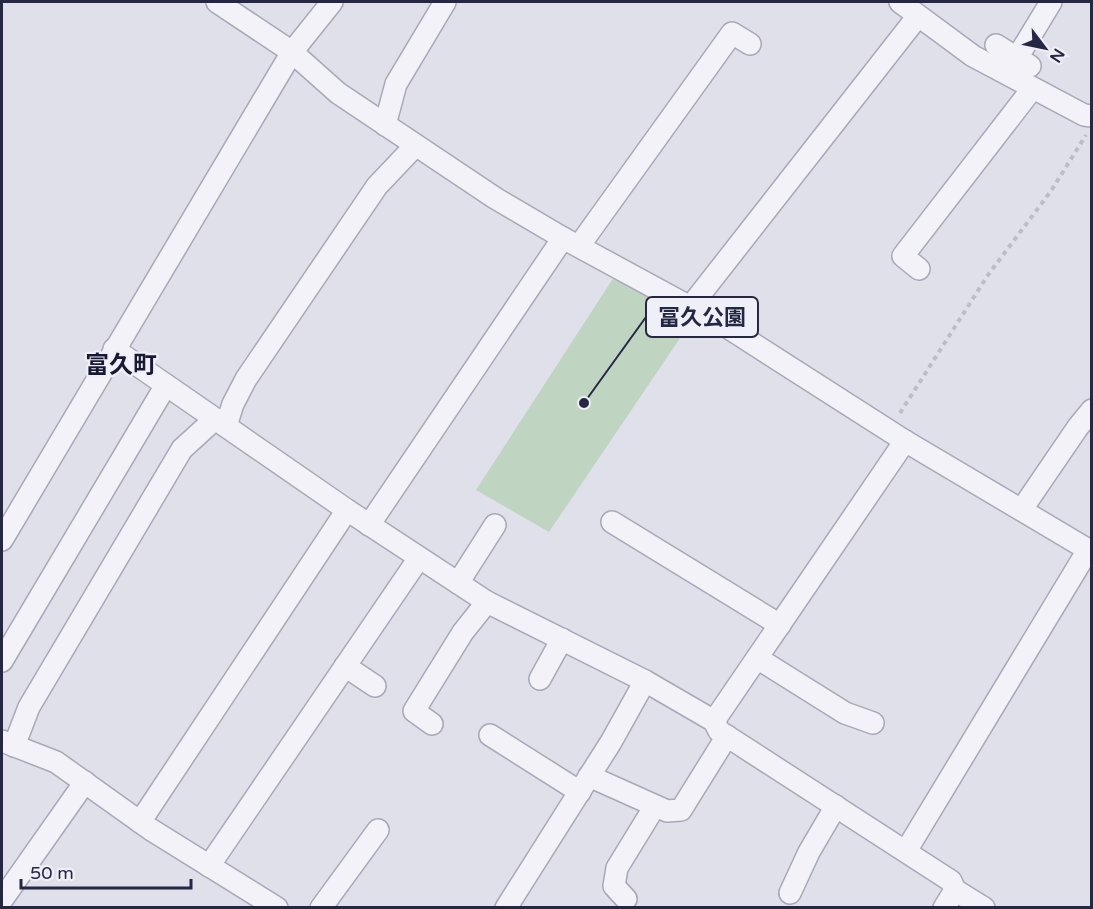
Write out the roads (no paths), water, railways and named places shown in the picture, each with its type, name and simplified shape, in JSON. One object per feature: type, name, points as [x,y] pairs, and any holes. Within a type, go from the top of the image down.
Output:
[{"type":"street","points":[[217,2],[292,52],[338,93],[495,198],[571,242],[691,306],[782,360],[897,436],[1090,551],[906,852]]},
{"type":"street","points":[[2,540],[292,52],[332,2]]},
{"type":"street","points":[[385,125],[396,84],[445,2]]},
{"type":"street","points":[[900,2],[974,57],[1084,115],[1091,122]]},
{"type":"street","points":[[996,45],[1023,62],[1051,2]]},
{"type":"street","points":[[691,306],[918,16]]},
{"type":"street","points":[[369,525],[571,242],[656,153],[732,33],[750,44]]},
{"type":"street","points":[[919,269],[903,256],[1032,89]]},
{"type":"street","points":[[277,908],[141,822],[56,762],[8,744],[182,449],[220,423],[246,379],[377,186],[415,146]]},
{"type":"street","points":[[114,349],[419,558],[488,602],[645,681],[951,881],[949,898],[984,908]]},
{"type":"street","points":[[2,661],[166,385]]},
{"type":"street","points":[[1022,509],[1092,410]]},
{"type":"street","points":[[490,735],[585,784],[667,811],[681,810],[757,658],[780,625],[897,436]]},
{"type":"street","points":[[141,822],[347,510]]},
{"type":"street","points":[[612,522],[780,625]]},
{"type":"street","points":[[458,583],[495,525]]},
{"type":"street","points":[[209,866],[419,558]]},
{"type":"street","points":[[432,724],[414,711],[463,632],[488,602]]},
{"type":"street","points":[[540,679],[562,639]]},
{"type":"street","points":[[757,658],[845,713],[873,723]]},
{"type":"street","points":[[345,666],[375,686]]},
{"type":"street","points":[[506,908],[585,784],[645,681]]},
{"type":"street","points":[[2,900],[85,782]]},
{"type":"street","points":[[626,899],[614,886],[617,868],[655,806]]},
{"type":"street","points":[[790,893],[809,852],[836,806]]},
{"type":"street","points":[[321,908],[378,830]]},
{"type":"place","name":"冨久公園","points":[[584,403]]},
{"type":"district","name":"富久町","points":[[121,365]]}]
